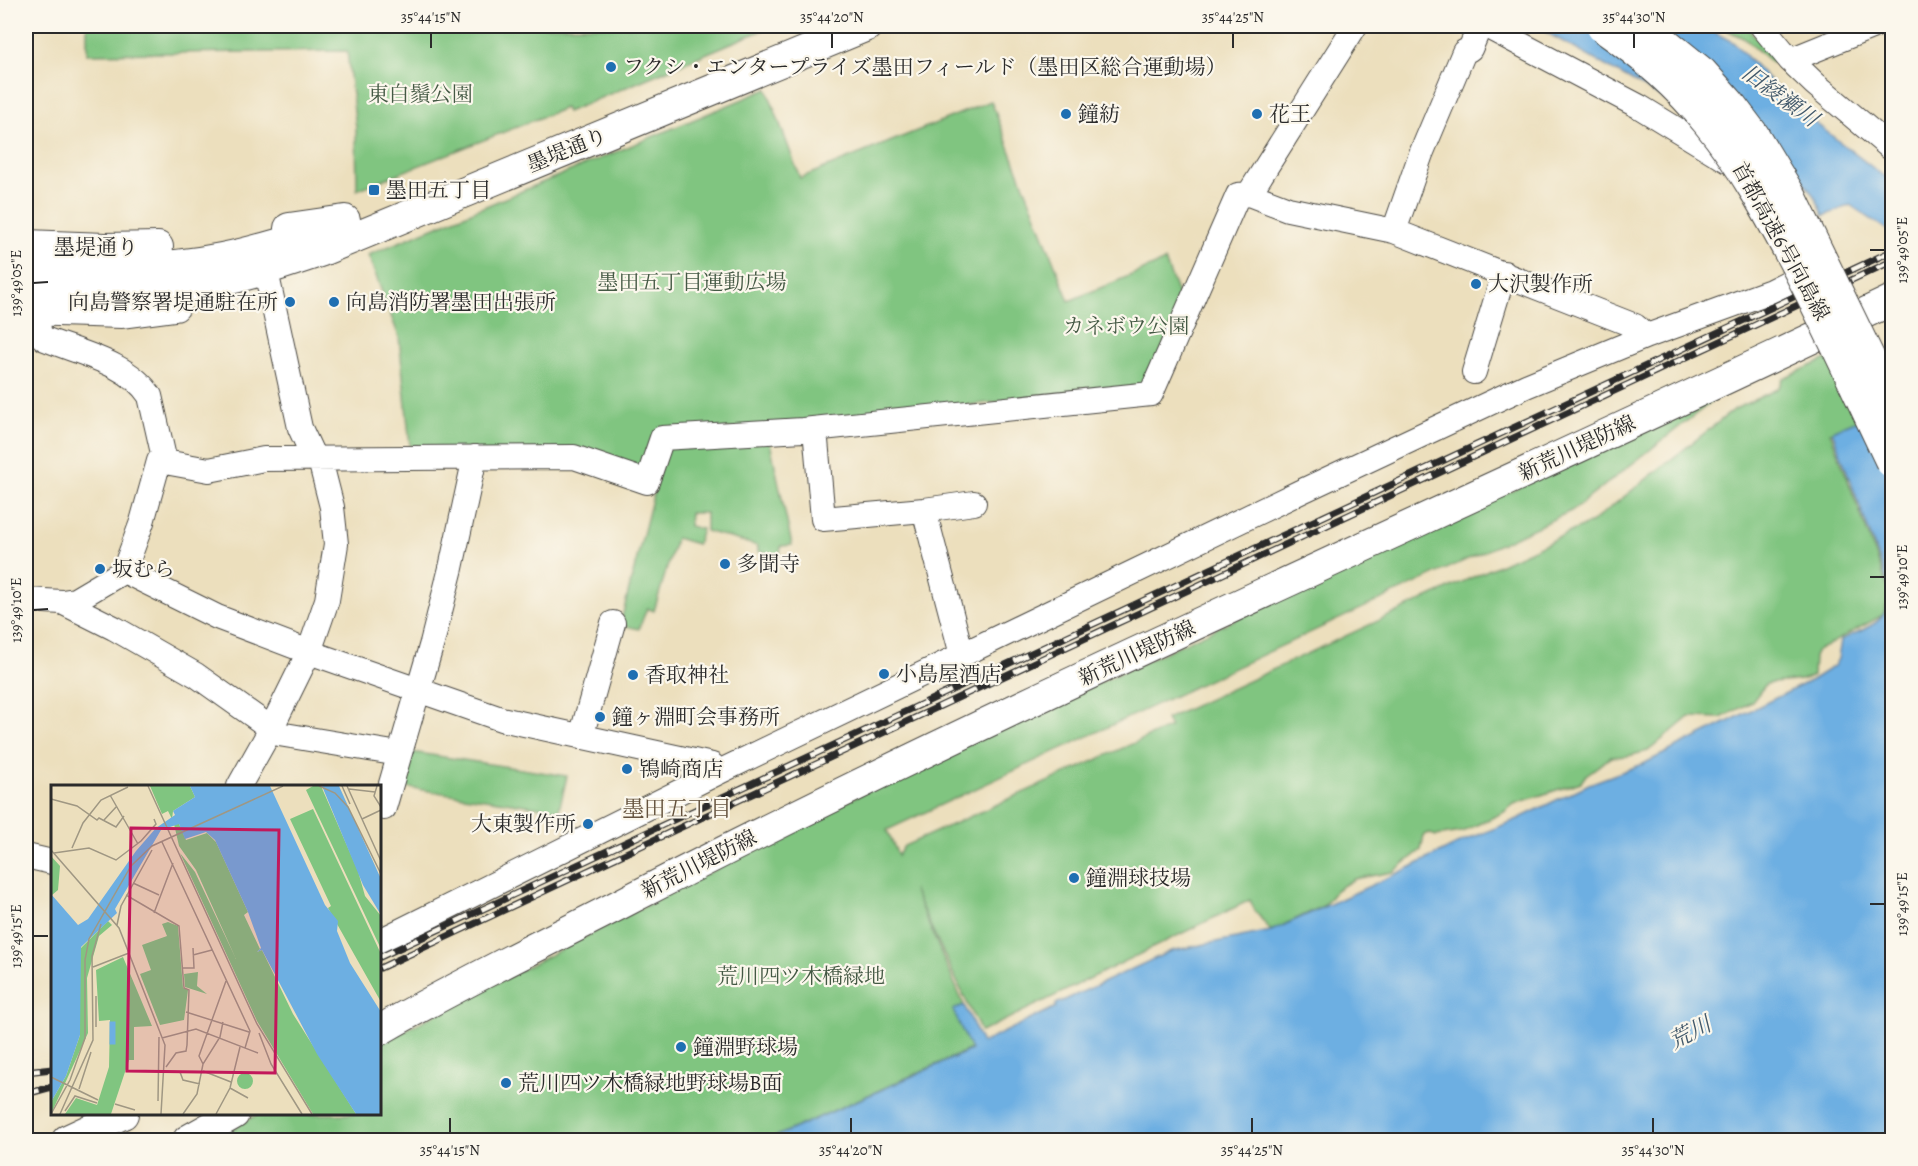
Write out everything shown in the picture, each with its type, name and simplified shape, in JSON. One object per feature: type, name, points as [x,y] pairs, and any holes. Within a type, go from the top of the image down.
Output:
[{"type":"highway","name":"首都高速6号向島線","points":[[1604,26],[1629,44],[1682,92],[1708,120],[1750,178],[1769,209],[1893,461]]},
{"type":"highway","name":"首都高速6号向島線","points":[[1643,26],[1701,73],[1728,103],[1766,156],[1790,197],[1893,408]]},
{"type":"main road","name":"墨堤通り","points":[[26,267],[112,270],[176,265],[261,250],[314,233],[819,26]]},
{"type":"main road","name":"墨堤通り","points":[[30,303],[122,313],[208,300],[232,293],[266,271],[333,247],[867,26]]},
{"type":"main road","name":"墨堤通り","points":[[26,245],[105,248],[161,246],[228,239],[345,220]]},
{"type":"main road","name":"新荒川堤防線","points":[[383,1026],[789,818],[1186,629],[1893,300]]},
{"type":"main road","points":[[69,1140],[119,1115]]},
{"type":"main road","points":[[188,1140],[231,1115]]},
{"type":"street","points":[[1249,194],[1355,26]]},
{"type":"street","points":[[1394,231],[1421,154],[1464,52],[1470,48],[1479,26]]},
{"type":"street","points":[[381,941],[719,772],[1526,386],[1647,336],[1771,291],[1813,270],[1816,257],[1809,239],[1796,219],[1776,195],[1732,162],[1640,107],[1486,26]]},
{"type":"street","points":[[1762,26],[1790,60],[1815,84],[1893,149]]},
{"type":"street","points":[[1790,60],[1874,26]]},
{"type":"street","points":[[30,303],[39,334],[45,339],[108,364],[126,373],[144,387],[150,396],[165,462],[209,470],[264,459],[574,457],[647,482],[662,438],[815,429],[1151,394],[1238,195],[1249,194],[1288,209],[1394,231],[1635,326],[1647,336]]},
{"type":"street","points":[[240,785],[271,729],[309,652],[327,600],[336,544],[332,507],[321,464],[314,458],[300,428],[266,271]]},
{"type":"street","points":[[1474,372],[1504,273]]},
{"type":"street","points":[[815,429],[823,519],[974,503]]},
{"type":"street","points":[[381,807],[384,808],[432,643],[475,457]]},
{"type":"street","points":[[26,600],[62,602],[75,600],[124,571],[142,522],[159,460]]},
{"type":"street","points":[[924,510],[962,655]]},
{"type":"street","points":[[124,571],[217,617],[309,652],[501,719],[712,765],[719,772]]},
{"type":"street","points":[[62,602],[114,628],[196,675],[279,734],[399,754]]},
{"type":"street","points":[[581,737],[613,623]]},
{"type":"street","points":[[26,856],[51,862]]},
{"type":"green space","name":"東白鬚公園","points":[[87,26],[772,26],[567,112],[565,108],[357,190],[356,128],[347,51],[87,54]]},
{"type":"green space","points":[[1719,26],[1746,26],[1775,59],[1772,63],[1745,39]]},
{"type":"green space","name":"墨田五丁目運動広場","points":[[767,89],[800,178],[991,101],[1069,301],[1165,261],[1182,304],[1146,387],[710,431],[659,430],[642,474],[410,446],[399,337],[368,255]]},
{"type":"green space","name":"荒川四ツ木橋緑地","points":[[1892,357],[1892,405],[1830,432],[1888,588],[1889,599],[1883,615],[1817,651],[1814,657],[1813,676],[1796,681],[1766,684],[1752,702],[1721,718],[1689,717],[1648,751],[1611,757],[1586,775],[1581,782],[1514,804],[1504,812],[1462,832],[1436,836],[1428,833],[1424,835],[1421,850],[1393,872],[1354,879],[1336,890],[1325,905],[1271,931],[1255,911],[1250,900],[981,1032],[913,889],[964,1005],[953,1010],[971,1049],[768,1140],[212,1140],[256,1115],[381,1115],[381,1042],[869,790],[1724,392],[1573,510],[887,830],[898,855],[904,846],[1170,727],[1166,719],[1592,522],[1735,409],[1775,390],[1780,386],[1783,378],[1827,359]]},
{"type":"green space","points":[[769,438],[792,545],[781,546],[780,555],[758,552],[758,546],[706,531],[706,513],[690,513],[689,526],[702,529],[697,544],[676,538],[654,611],[647,608],[639,629],[620,625],[666,444]]},
{"type":"green space","points":[[405,751],[567,776],[559,810],[395,786]]},
{"type":"water","name":"旧綾瀬川","points":[[1535,26],[1702,26],[1733,42],[1795,107],[1881,174],[1892,180],[1892,233],[1850,205],[1824,216],[1812,193],[1795,173]]},
{"type":"water","name":"荒川","points":[[1892,405],[1892,1140],[768,1140],[971,1050],[953,1010],[964,1005],[982,1043],[1056,1007],[1056,1004],[1171,951],[1271,931],[1461,842],[1518,819],[1589,784],[1643,764],[1812,680],[1834,666],[1838,659],[1841,640],[1881,618],[1886,611],[1891,591],[1832,431]]},
{"type":"railway","points":[[381,957],[1892,251]]},
{"type":"railway","points":[[381,968],[1892,261]]},
{"type":"railway","points":[[26,1072],[51,1069]]},
{"type":"railway","points":[[26,1094],[51,1087]]},
{"type":"place","name":"フクシ・エンタープライズ墨田フィールド（墨田区総合運動場）","points":[[611,67]]},
{"type":"place","name":"鐘紡","points":[[1066,114]]},
{"type":"place","name":"花王","points":[[1257,114]]},
{"type":"place","name":"墨田五丁目","points":[[374,190]]},
{"type":"place","name":"大沢製作所","points":[[1476,284]]},
{"type":"place","name":"向島警察署堤通駐在所","points":[[290,302]]},
{"type":"place","name":"向島消防署墨田出張所","points":[[334,302]]},
{"type":"place","name":"多聞寺","points":[[725,564]]},
{"type":"place","name":"坂むら","points":[[100,569]]},
{"type":"place","name":"小島屋酒店","points":[[884,674]]},
{"type":"place","name":"香取神社","points":[[633,675]]},
{"type":"place","name":"鐘ヶ淵町会事務所","points":[[600,717]]},
{"type":"place","name":"鴇崎商店","points":[[627,769]]},
{"type":"place","name":"大東製作所","points":[[588,824]]},
{"type":"place","name":"鐘淵球技場","points":[[1074,878]]},
{"type":"place","name":"鐘淵野球場","points":[[681,1047]]},
{"type":"place","name":"荒川四ツ木橋緑地野球場B面","points":[[506,1083]]},
{"type":"district","name":"墨田五丁目","points":[[677,809]]},
{"type":"park label","name":"カネボウ公園","points":[[1126,326]]}]
